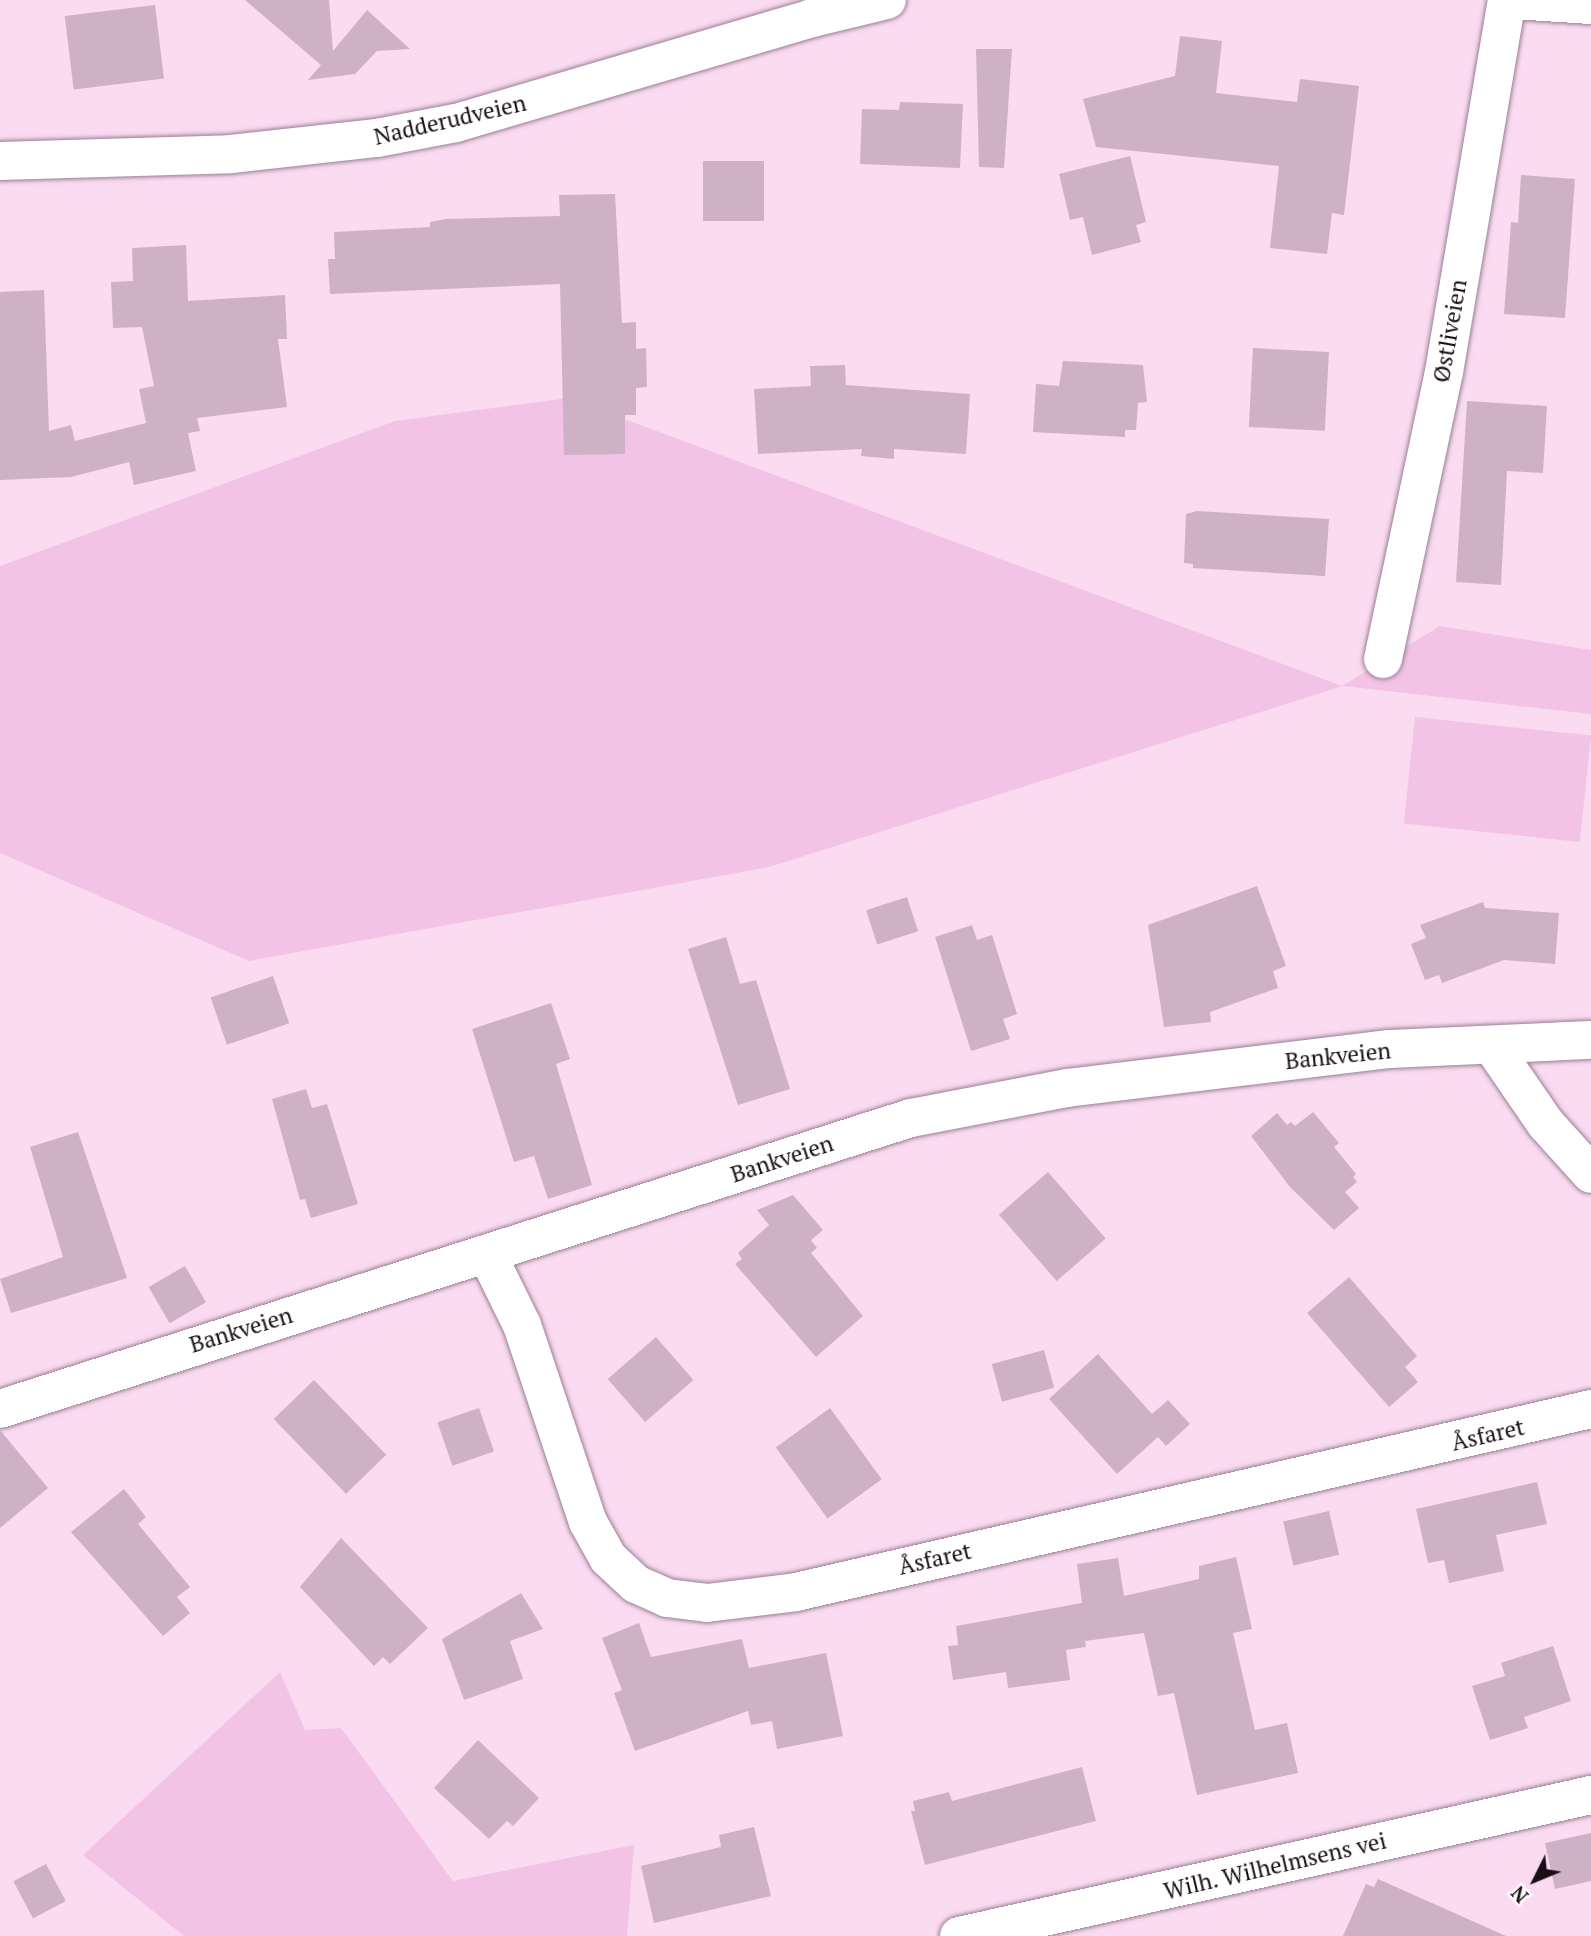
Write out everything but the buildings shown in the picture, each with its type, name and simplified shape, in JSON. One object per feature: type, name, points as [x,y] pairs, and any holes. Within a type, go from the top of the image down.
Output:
[{"type":"street","name":"Nadderudveien","points":[[0,161],[231,153],[377,138],[456,123],[799,21],[887,0]]},
{"type":"street","name":"Østliveien","points":[[1383,659],[1444,372],[1507,0]]},
{"type":"street","points":[[1513,0],[1591,5]]},
{"type":"street","name":"Bankveien","points":[[0,1409],[911,1118],[1094,1084],[1391,1049],[1493,1047],[1591,1040]]},
{"type":"street","points":[[1493,1047],[1546,1124],[1591,1174]]},
{"type":"street","name":"Åsfaret","points":[[487,1254],[522,1325],[588,1522],[608,1558],[626,1576],[667,1598],[707,1602],[796,1592],[1591,1409]]},
{"type":"street","name":"Wilh. Wilhelmsens vei","points":[[959,1936],[1591,1795]]},
{"type":"shaded area","points":[[568,398],[1342,686],[1440,626],[1591,650],[1591,714],[1343,686],[769,867],[249,961],[0,853],[0,566],[395,421]]},
{"type":"shaded area","points":[[1415,717],[1591,735],[1580,842],[1404,823]]},
{"type":"shaded area","points":[[280,1672],[305,1730],[341,1728],[453,1881],[634,1845],[627,1936],[184,1936],[83,1855]]}]
